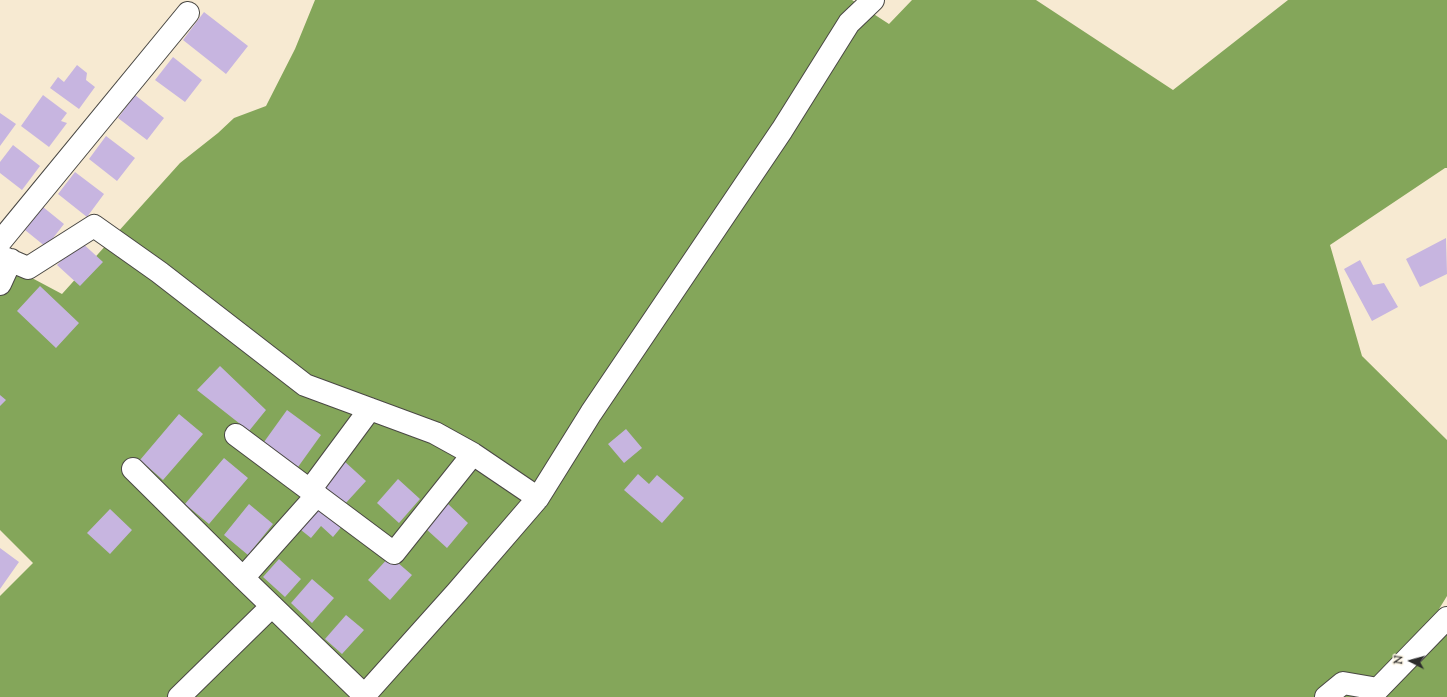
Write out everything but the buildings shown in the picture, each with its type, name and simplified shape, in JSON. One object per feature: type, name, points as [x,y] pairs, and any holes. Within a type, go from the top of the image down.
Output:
[{"type":"street","points":[[133,469],[364,696],[457,592],[538,498],[591,413],[782,130],[849,23],[868,1]]},
{"type":"street","points":[[0,242],[188,13]]},
{"type":"street","points":[[0,284],[5,258],[28,268],[94,226],[159,272],[305,385],[435,433],[473,454],[538,498]]},
{"type":"street","points":[[243,578],[313,493],[370,409]]},
{"type":"street","points":[[236,434],[394,552],[473,454]]},
{"type":"street","points":[[179,697],[272,606]]},
{"type":"street","points":[[1326,697],[1343,682],[1378,689],[1447,618]]},
{"type":"green space","points":[[315,0],[852,0],[889,24],[912,0],[1036,0],[1173,90],[1288,0],[1447,0],[1447,168],[1330,245],[1362,356],[1447,440],[1447,596],[1439,609],[1447,632],[1447,697],[0,697],[0,596],[33,563],[0,530],[0,261],[62,294],[180,163],[218,133],[234,118],[266,106],[295,49]]}]
